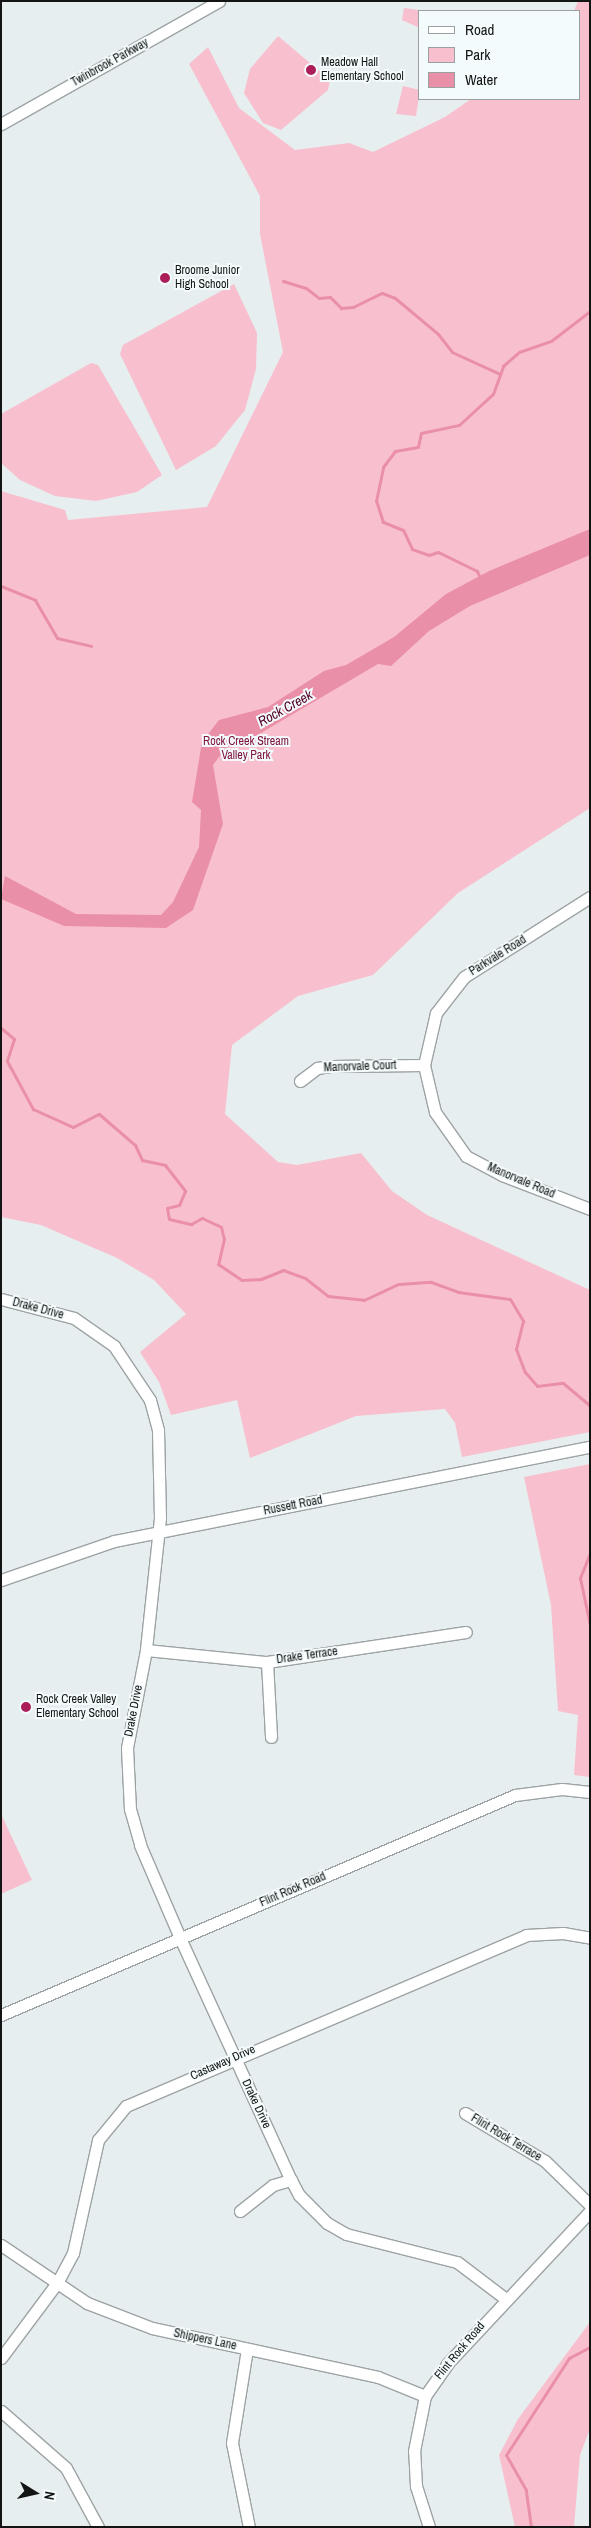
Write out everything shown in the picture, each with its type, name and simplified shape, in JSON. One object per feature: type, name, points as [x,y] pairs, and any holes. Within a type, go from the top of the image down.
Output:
[{"type":"street","name":"Twinbrook Parkway","points":[[1,124],[201,6],[219,1]]},
{"type":"street","name":"Parkvale Road","points":[[424,1065],[436,1013],[464,977],[590,897]]},
{"type":"street","name":"Manorvale Court","points":[[300,1081],[316,1068],[332,1066],[424,1065]]},
{"type":"street","name":"Manorvale Road","points":[[424,1065],[434,1112],[466,1156],[502,1175],[590,1209]]},
{"type":"street","name":"Drake Drive","points":[[1,1299],[74,1318],[114,1346],[137,1376],[158,1430],[159,1532],[146,1650],[127,1748],[128,1789],[140,1845],[180,1938],[291,2180],[299,2195],[327,2223],[346,2234],[457,2262],[506,2299]]},
{"type":"street","name":"Russett Road","points":[[1,1580],[68,1554],[159,1532],[590,1447]]},
{"type":"street","name":"Drake Terrace","points":[[146,1650],[267,1662],[466,1632]]},
{"type":"street","points":[[267,1662],[272,1737]]},
{"type":"street","name":"Flint Rock Road","points":[[1,2015],[515,1795],[562,1789],[590,1792]]},
{"type":"street","name":"Castaway Drive","points":[[1,2358],[57,2284],[72,2253],[98,2140],[106,2125],[126,2106],[235,2057],[526,1935],[563,1933],[590,1938]]},
{"type":"street","name":"Flint Rock Terrace","points":[[465,2113],[545,2161],[590,2205]]},
{"type":"street","points":[[240,2211],[273,2185],[291,2180]]},
{"type":"street","name":"Flint Rock Road","points":[[429,2527],[416,2486],[414,2451],[425,2396],[447,2364],[590,2211]]},
{"type":"street","name":"Shippers Lane","points":[[1,2245],[88,2303],[152,2328],[378,2377],[425,2396]]},
{"type":"street","points":[[247,2349],[232,2443],[249,2527]]},
{"type":"street","points":[[1,2411],[66,2468],[98,2527]]},
{"type":"green space","name":"Rock Creek Stream Valley Park","points":[[578,1],[590,1],[590,808],[458,893],[373,975],[298,996],[232,1045],[225,1114],[278,1162],[297,1165],[361,1153],[392,1191],[427,1215],[590,1290],[590,1432],[462,1457],[455,1423],[445,1409],[356,1416],[250,1458],[237,1400],[171,1415],[159,1382],[140,1352],[186,1314],[154,1280],[117,1258],[41,1225],[1,1217],[1,491],[65,510],[68,520],[207,507],[283,352],[260,234],[260,196],[189,64],[208,47],[239,108],[295,150],[349,143],[373,152],[445,117],[470,100],[581,100],[581,10],[574,10]]},
{"type":"green space","points":[[404,8],[419,10],[418,27],[402,20]]},
{"type":"green space","points":[[278,36],[330,80],[328,90],[281,130],[263,123],[244,93],[250,69]]},
{"type":"green space","points":[[403,86],[418,90],[416,116],[396,114]]},
{"type":"green space","points":[[234,284],[257,333],[256,369],[245,410],[216,446],[176,470],[120,354],[123,345]]},
{"type":"green space","points":[[91,363],[98,365],[162,475],[137,492],[96,501],[55,496],[20,480],[1,463],[1,414]]},
{"type":"green space","points":[[590,1464],[589,1777],[574,1775],[578,1715],[558,1711],[551,1605],[524,1477]]},
{"type":"green space","points":[[1,1814],[32,1880],[1,1894]]},
{"type":"green space","points":[[590,2322],[590,2429],[580,2455],[574,2527],[515,2527],[499,2455],[518,2419]]},
{"type":"water","name":"Rock Creek","points":[[590,529],[590,555],[470,606],[429,631],[391,666],[378,664],[254,737],[226,748],[213,765],[223,824],[193,910],[166,928],[64,926],[1,899],[5,876],[76,914],[161,915],[173,902],[199,847],[201,810],[192,802],[202,742],[219,720],[268,707],[324,671],[346,665],[394,637],[446,594],[489,571]]},
{"type":"waterway","points":[[283,281],[306,288],[319,298],[330,297],[341,308],[353,307],[382,293],[395,298],[438,334],[452,352],[500,374]]},
{"type":"waterway","points":[[481,580],[477,571],[438,552],[429,555],[412,549],[403,530],[383,522],[376,501],[383,467],[395,451],[418,447],[421,433],[459,425],[493,394],[503,366],[519,352],[551,341],[590,311]]},
{"type":"waterway","points":[[1,586],[35,600],[57,638],[91,646]]},
{"type":"waterway","points":[[1,1028],[14,1039],[7,1061],[33,1109],[73,1127],[99,1114],[135,1145],[142,1160],[165,1165],[185,1191],[179,1205],[167,1208],[169,1219],[191,1224],[202,1218],[221,1227],[224,1239],[218,1264],[242,1280],[261,1279],[283,1270],[305,1278],[328,1296],[364,1300],[399,1284],[431,1282],[458,1292],[510,1299],[523,1321],[516,1349],[525,1372],[537,1386],[563,1383],[590,1406]]},
{"type":"waterway","points":[[590,1553],[580,1578],[590,1625]]},
{"type":"waterway","points":[[531,2527],[526,2490],[506,2455],[569,2358],[590,2347]]},
{"type":"place","name":"Meadow Hall Elementary School","points":[[311,70]]},
{"type":"place","name":"Broome Junior High School","points":[[165,278]]},
{"type":"place","name":"Rock Creek Valley Elementary School","points":[[26,1707]]}]
